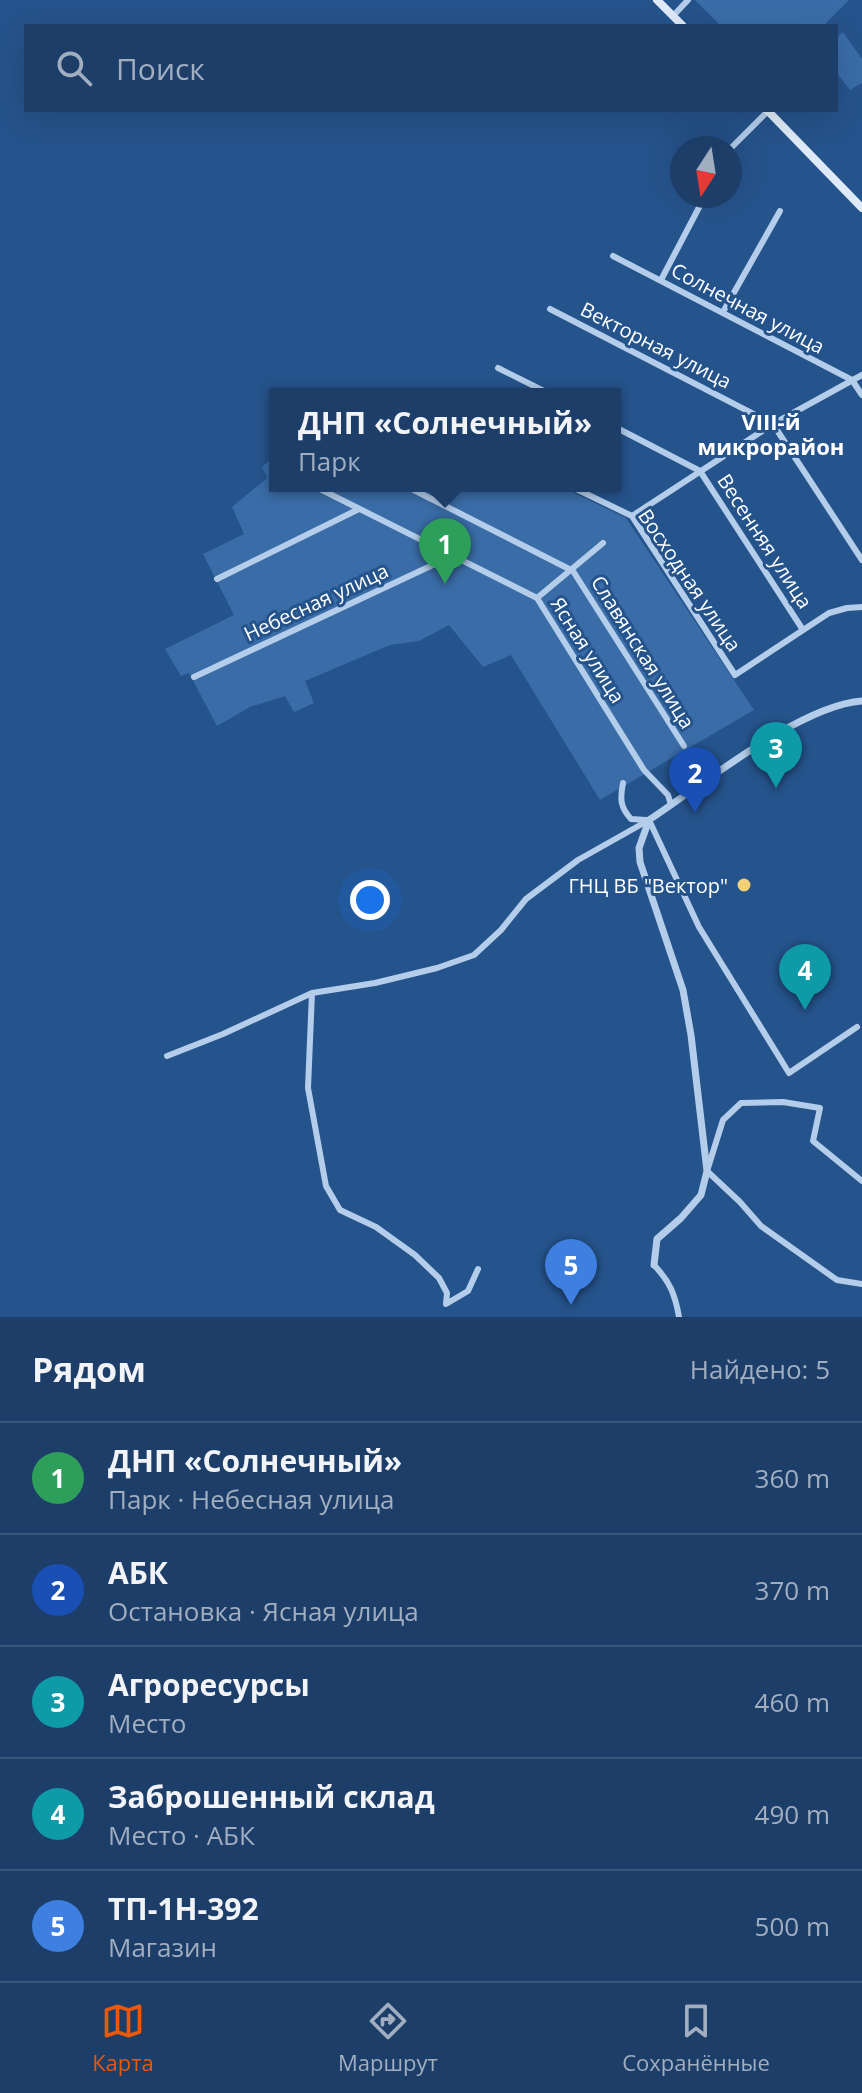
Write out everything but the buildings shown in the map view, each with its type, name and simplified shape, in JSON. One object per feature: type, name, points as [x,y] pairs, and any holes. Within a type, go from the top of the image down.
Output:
[{"type":"main road","points":[[657,0],[681,24]]},
{"type":"main road","points":[[770,112],[862,208]]},
{"type":"street","points":[[673,16],[688,0]]},
{"type":"street","points":[[742,137],[766,112]]},
{"type":"street","points":[[661,280],[699,208]]},
{"type":"street","points":[[723,312],[780,211]]},
{"type":"street","name":"Солнечная улица","points":[[613,256],[852,380],[862,395]]},
{"type":"street","name":"Векторная улица","points":[[550,309],[773,424],[862,560]]},
{"type":"street","points":[[498,368],[538,388]]},
{"type":"street","points":[[632,516],[773,424],[862,375]]},
{"type":"street","points":[[621,430],[700,471]]},
{"type":"street","name":"Весенняя улица","points":[[700,471],[803,630]]},
{"type":"street","name":"Ясная улица","points":[[326,492],[537,598],[644,770],[668,795],[671,805]]},
{"type":"street","name":"Славянская улица","points":[[418,492],[573,571],[684,746]]},
{"type":"street","name":"Восходная улица","points":[[582,492],[632,516],[735,675],[803,630]]},
{"type":"street","points":[[217,579],[359,509]]},
{"type":"street","points":[[537,598],[603,543]]},
{"type":"street","name":"Небесная улица","points":[[194,677],[452,556]]},
{"type":"street","points":[[803,630],[834,611],[862,607]]},
{"type":"street","points":[[167,1056],[312,993],[375,983],[437,968],[474,955],[501,930],[526,899],[578,860],[649,820],[789,727],[833,707],[862,701]]},
{"type":"street","points":[[623,783],[620,799],[622,810],[631,819],[649,820]]},
{"type":"street","points":[[649,820],[699,927],[789,1073],[857,1027]]},
{"type":"street","points":[[649,820],[639,848],[640,862],[683,990],[707,1171],[761,1226],[837,1280],[862,1284]]},
{"type":"street","points":[[312,993],[308,1088],[326,1186],[340,1210],[376,1227],[415,1255],[439,1278],[447,1293],[446,1304],[468,1291],[478,1269]]},
{"type":"street","points":[[679,1317],[674,1291],[668,1279],[654,1265],[657,1239],[701,1195],[723,1120],[741,1103],[783,1102],[820,1108],[813,1141],[862,1180]]},
{"type":"shaded area","points":[[695,0],[849,0],[825,24],[719,24]]},
{"type":"shaded area","points":[[843,32],[862,59],[862,83],[850,90],[838,75],[838,36]]},
{"type":"shaded area","points":[[269,461],[269,492],[572,492],[626,518],[754,710],[600,800],[511,655],[483,667],[449,625],[419,641],[390,645],[305,681],[314,703],[294,712],[285,696],[250,707],[217,726],[189,673],[181,676],[165,649],[234,615],[203,554],[244,534],[232,507],[267,478],[262,467]]},
{"type":"place","name":"ДНП «Солнечный»","points":[[445,584]]},
{"type":"place","name":"Агроресурсы","points":[[776,788]]},
{"type":"place","name":"АБК","points":[[695,813]]},
{"type":"place","name":"ГНЦ ВБ \"Вектор\"","points":[[744,885]]},
{"type":"place","name":"Заброшенный склад","points":[[805,1010]]},
{"type":"place","name":"ТП-1Н-392","points":[[571,1305]]},
{"type":"district","name":"VIII-й микрорайон","points":[[771,434]]}]
